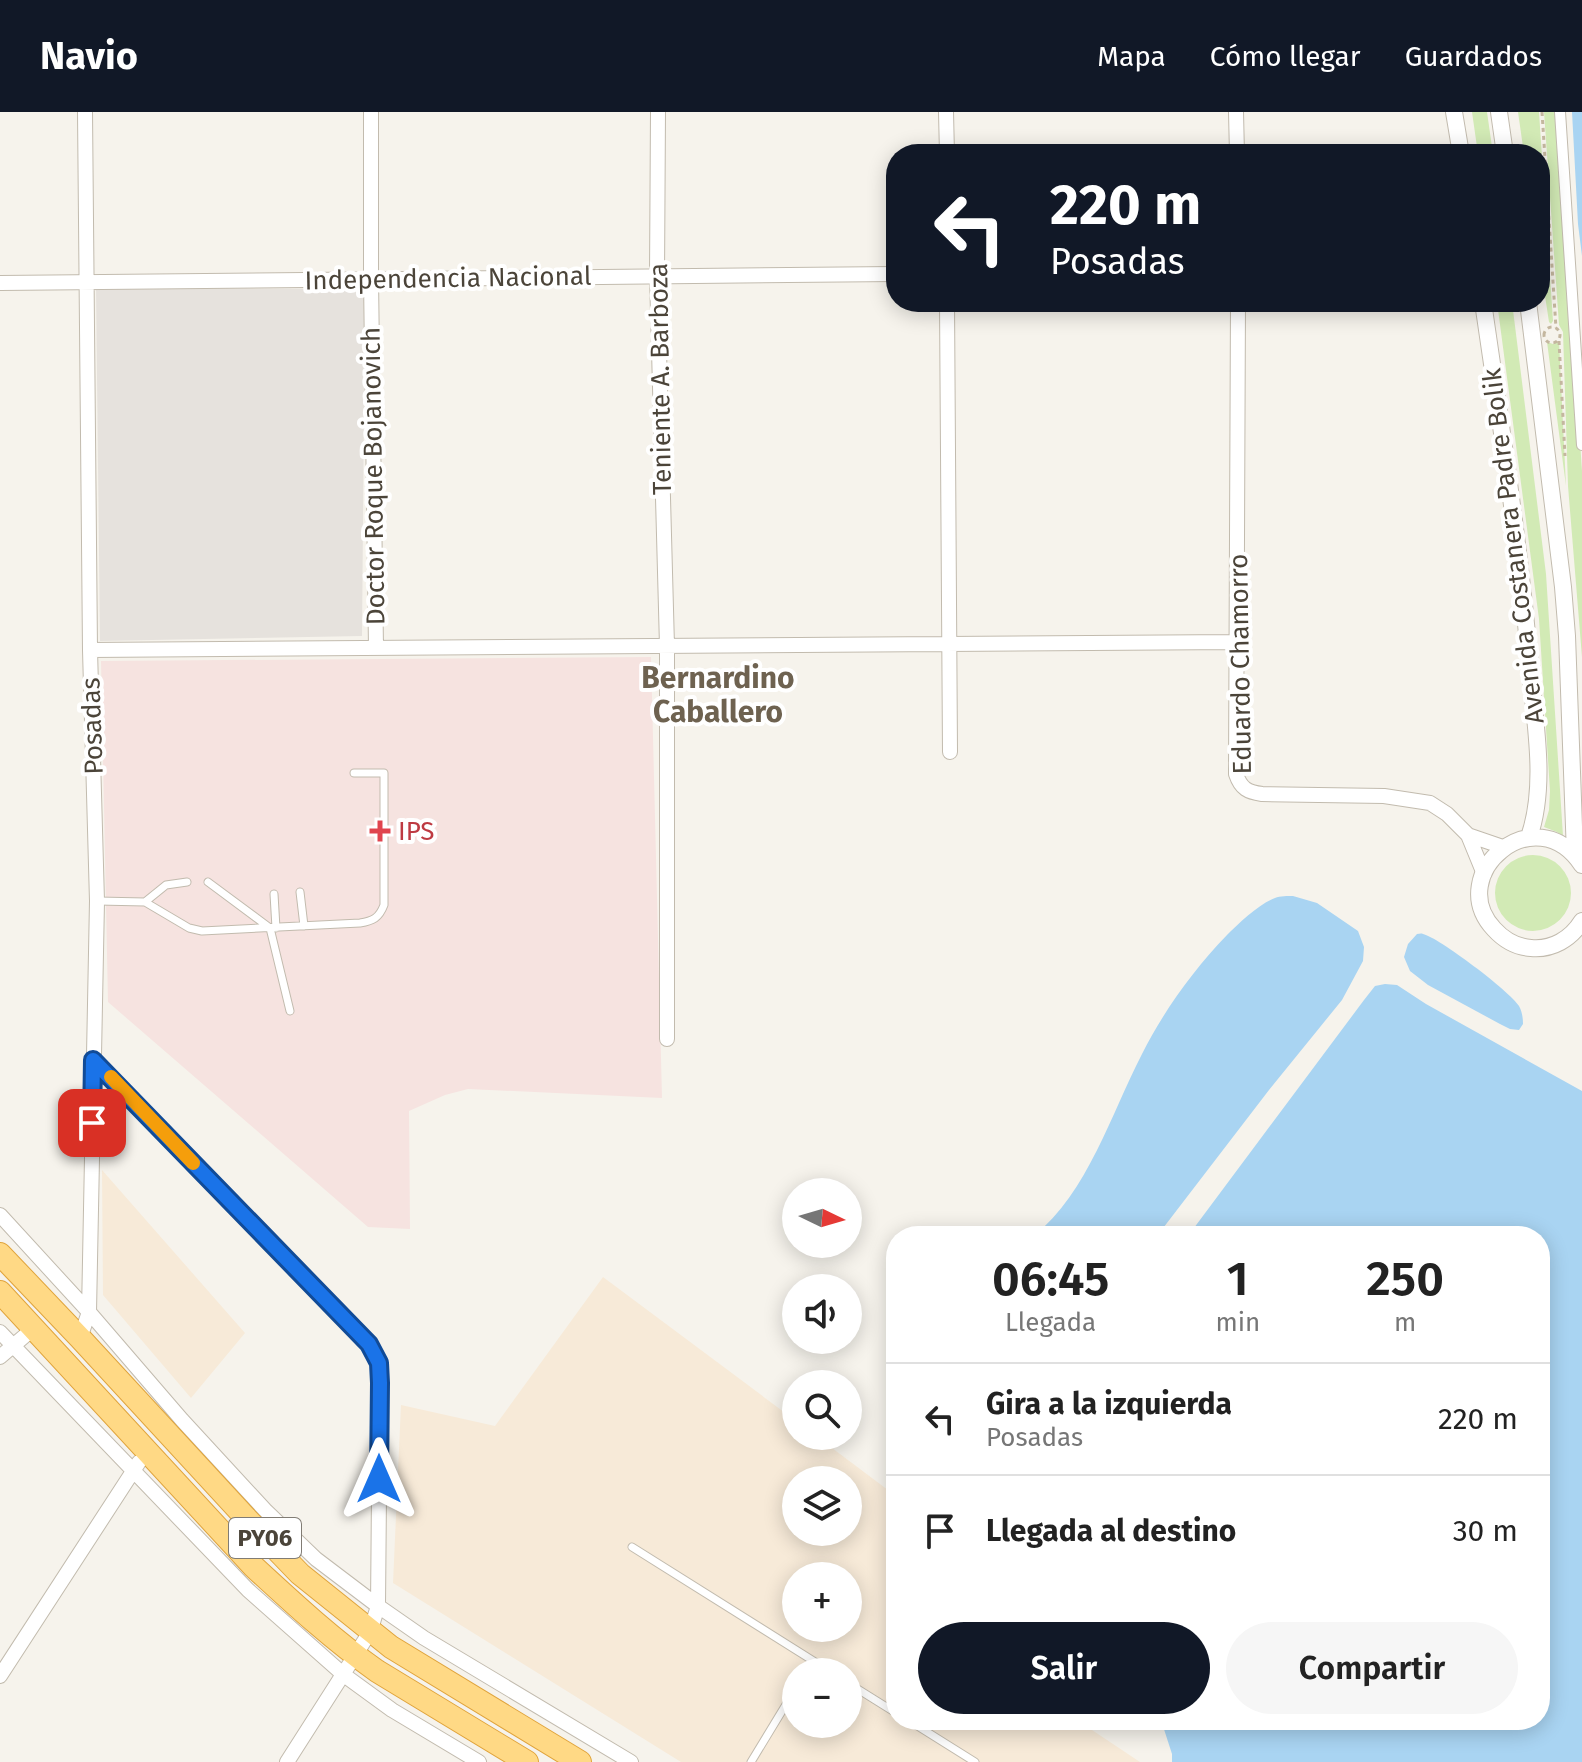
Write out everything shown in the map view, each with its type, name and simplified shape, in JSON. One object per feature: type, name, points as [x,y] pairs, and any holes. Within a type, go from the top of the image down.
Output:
[{"type":"highway","name":"PY06","points":[[0,1254],[80,1338],[169,1420],[274,1549],[300,1574],[391,1647],[580,1762]]},
{"type":"highway","name":"PY06","points":[[0,1292],[254,1567],[350,1665],[377,1671],[527,1762]]},
{"type":"street","name":"Posadas","points":[[80,1338],[89,1312],[97,901],[90,650],[85,112]]},
{"type":"street","name":"Doctor Roque Bojanovich","points":[[371,112],[376,648]]},
{"type":"street","name":"Teniente A. Barboza","points":[[658,112],[657,276],[667,646],[667,1039]]},
{"type":"street","points":[[946,112],[947,144]]},
{"type":"street","points":[[1236,112],[1237,144]]},
{"type":"street","points":[[1454,112],[1459,144]]},
{"type":"street","points":[[1499,112],[1504,144]]},
{"type":"street","points":[[1560,112],[1582,445]]},
{"type":"street","name":"Independencia Nacional","points":[[0,283],[886,274]]},
{"type":"street","points":[[947,312],[950,752]]},
{"type":"street","name":"Eduardo Chamorro","points":[[1238,312],[1236,774],[1239,783],[1244,789],[1262,794],[1384,796],[1430,803],[1447,814],[1468,835],[1484,874]]},
{"type":"street","name":"Avenida Costanera Padre Bolik","points":[[1484,312],[1525,598],[1537,756],[1535,820],[1529,837],[1551,839],[1563,845],[1578,860]]},
{"type":"street","name":"Avenida Costanera Padre Bolik","points":[[1529,312],[1563,587],[1578,860]]},
{"type":"street","points":[[90,650],[1237,642]]},
{"type":"street","name":"Eduardo Chamorro","points":[[1468,835],[1503,847]]},
{"type":"street","points":[[1529,837],[1503,847],[1489,862],[1481,882],[1480,902],[1487,922],[1502,937],[1520,947],[1540,949],[1560,943],[1582,921]]},
{"type":"street","points":[[93,1060],[369,1344],[379,1363],[378,1606],[370,1632],[287,1762]]},
{"type":"street","points":[[0,1215],[89,1312],[169,1420],[316,1559],[424,1638],[631,1762]]},
{"type":"street","points":[[0,1357],[34,1328]]},
{"type":"street","points":[[0,1332],[248,1590],[350,1665],[392,1710],[479,1762]]},
{"type":"street","points":[[0,1676],[147,1450]]},
{"type":"lane","points":[[97,901],[145,902],[189,928],[202,931],[372,921],[380,915],[384,905],[384,773],[354,773]]},
{"type":"lane","points":[[145,902],[166,885],[187,882]]},
{"type":"lane","points":[[208,882],[273,928]]},
{"type":"lane","points":[[300,892],[304,926]]},
{"type":"lane","points":[[274,894],[273,928],[290,1011]]},
{"type":"lane","points":[[632,1547],[808,1658]]},
{"type":"lane","points":[[862,1692],[886,1707]]},
{"type":"lane","points":[[751,1762],[782,1711]]},
{"type":"lane","points":[[924,1730],[975,1762]]},
{"type":"path","points":[[1542,112],[1544,144]]},
{"type":"path","points":[[1550,235],[1556,328],[1560,332],[1559,341],[1549,343],[1544,339],[1545,331],[1556,328]]},
{"type":"shaded area","points":[[96,288],[365,289],[362,636],[100,641]]},
{"type":"shaded area","name":"IPS","points":[[651,657],[662,1098],[468,1089],[445,1095],[409,1111],[410,1229],[368,1227],[108,1002],[101,661]]},
{"type":"shaded area","points":[[102,1170],[245,1333],[191,1398],[103,1295]]},
{"type":"shaded area","points":[[603,1277],[782,1411],[782,1450],[835,1450],[856,1466],[782,1466],[782,1546],[862,1546],[862,1470],[886,1488],[886,1730],[1092,1730],[1140,1762],[681,1762],[393,1583],[401,1405],[495,1426]]},
{"type":"green space","points":[[1472,112],[1487,112],[1492,144],[1477,144]]},
{"type":"green space","points":[[1518,112],[1539,112],[1541,144],[1523,144]]},
{"type":"green space","points":[[1544,112],[1558,112],[1582,471],[1582,657],[1568,486],[1563,332],[1559,325],[1550,197],[1550,144],[1546,144]]},
{"type":"green space","points":[[1550,276],[1553,321],[1551,324]]},
{"type":"green space","points":[[1498,312],[1513,312],[1546,574],[1563,836],[1544,827],[1550,791],[1539,619]]},
{"type":"green space","points":[[1559,341],[1566,486],[1547,342],[1553,344]]},
{"type":"green space","points":[[1533,855],[1548,858],[1560,866],[1568,878],[1571,893],[1568,908],[1560,920],[1548,928],[1533,931],[1518,928],[1506,920],[1498,908],[1495,893],[1498,878],[1506,866],[1518,858]]},
{"type":"water","points":[[1572,112],[1582,112],[1582,256],[1578,224]]},
{"type":"water","points":[[1282,896],[1317,903],[1358,931],[1364,947],[1363,961],[1342,1000],[1165,1226],[1045,1226],[1084,1175],[1150,1038],[1169,1007],[1227,935],[1262,905]]},
{"type":"water","points":[[1417,934],[1431,937],[1458,954],[1513,999],[1522,1015],[1523,1024],[1519,1030],[1500,1024],[1428,985],[1410,971],[1404,957],[1408,944]]},
{"type":"water","points":[[1397,985],[1582,1091],[1582,1762],[1172,1762],[1164,1730],[1550,1730],[1550,1226],[1195,1226],[1375,986]]},
{"type":"slow traffic","points":[[111,1077],[193,1163]]},
{"type":"place","name":"IPS","points":[[380,831]]},
{"type":"district","name":"Bernardino Caballero","points":[[718,695]]},
{"type":"route","points":[[92,1123],[93,1060],[369,1344],[379,1363],[379,1479]]}]
